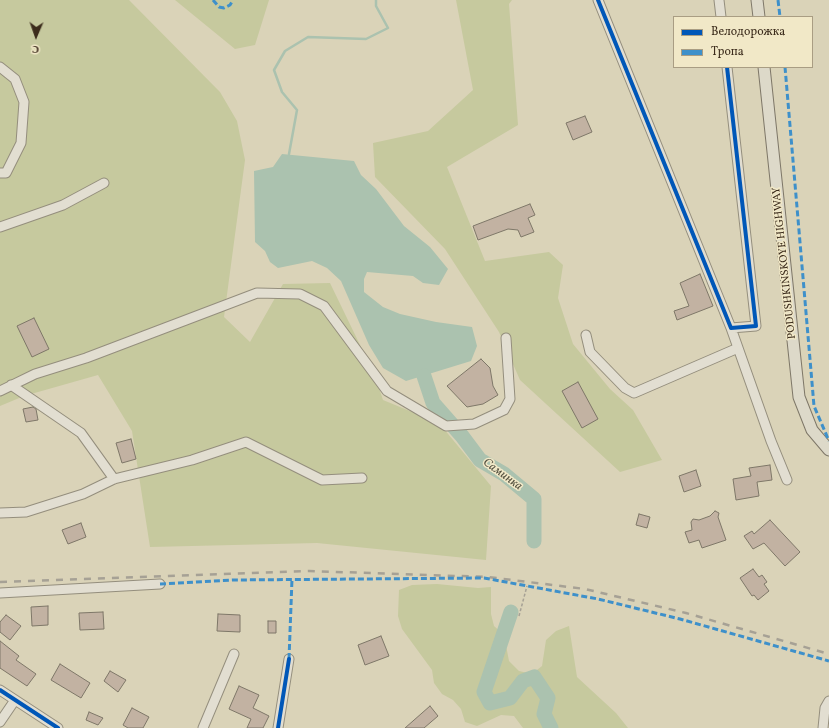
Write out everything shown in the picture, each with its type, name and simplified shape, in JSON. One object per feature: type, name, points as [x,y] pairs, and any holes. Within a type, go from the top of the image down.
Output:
[{"type":"main road","points":[[757,0],[759,16]]},
{"type":"main road","name":"PODUSHKINSKOYE HIGHWAY","points":[[764,68],[799,397],[812,430],[829,450]]},
{"type":"street","points":[[598,0],[731,328],[771,441],[787,480]]},
{"type":"street","points":[[719,0],[721,16]]},
{"type":"street","points":[[0,67],[15,78],[24,102],[22,144],[6,173],[0,173]]},
{"type":"street","points":[[726,68],[756,326],[731,328]]},
{"type":"street","points":[[0,227],[63,206],[104,183]]},
{"type":"street","points":[[0,390],[34,374],[86,358],[257,293],[300,294],[324,306],[386,391],[446,426],[474,424],[504,410],[510,399],[506,338]]},
{"type":"street","points":[[586,335],[590,352],[625,388],[634,394],[738,348]]},
{"type":"street","points":[[11,385],[81,433],[114,479]]},
{"type":"street","points":[[0,514],[26,512],[83,494],[114,479],[192,460],[246,442],[322,480],[362,478]]},
{"type":"street","points":[[0,593],[160,584]]},
{"type":"street","points":[[203,728],[234,654]]},
{"type":"street","points":[[278,728],[289,659]]},
{"type":"street","points":[[0,690],[58,728]]},
{"type":"street","points":[[0,722],[15,700]]},
{"type":"street","points":[[823,728],[825,708],[829,701]]},
{"type":"path","points":[[519,616],[527,586]]},
{"type":"green space","points":[[0,0],[129,0],[220,92],[237,121],[245,160],[224,317],[250,342],[283,284],[330,283],[375,376],[383,400],[439,423],[491,486],[486,560],[317,543],[150,547],[132,431],[98,375],[24,396],[0,406]]},
{"type":"green space","points":[[175,0],[269,0],[255,45],[235,49]]},
{"type":"green space","points":[[456,0],[512,0],[509,4],[518,125],[447,167],[485,261],[549,252],[563,265],[558,298],[573,344],[610,389],[633,410],[662,460],[620,472],[520,380],[499,332],[445,249],[375,177],[373,143],[428,131],[473,90]]},
{"type":"green space","points":[[437,584],[478,588],[491,587],[491,614],[494,626],[504,635],[509,661],[519,671],[532,674],[542,666],[546,640],[556,631],[569,626],[577,677],[616,713],[628,728],[523,728],[514,716],[501,715],[477,726],[465,722],[461,709],[453,700],[442,694],[434,683],[432,670],[402,629],[398,616],[399,590],[412,585]]},
{"type":"shaded area","points":[[282,154],[354,161],[361,175],[376,189],[404,226],[430,247],[448,269],[439,285],[423,283],[413,276],[367,272],[364,279],[364,292],[383,307],[400,314],[436,322],[472,327],[477,346],[471,361],[406,381],[383,368],[369,345],[341,281],[327,268],[312,261],[278,268],[270,262],[265,251],[255,242],[254,171],[273,167]]},
{"type":"building","points":[[585,116],[592,132],[573,140],[566,123]]},
{"type":"building","points":[[530,204],[535,215],[528,218],[534,232],[521,237],[518,230],[508,229],[478,240],[473,226]]},
{"type":"building","points":[[700,274],[713,306],[677,320],[674,311],[689,306],[680,283]]},
{"type":"building","points":[[34,318],[49,349],[32,357],[17,326]]},
{"type":"building","points":[[481,359],[490,368],[493,386],[498,395],[483,404],[467,407],[447,386]]},
{"type":"building","points":[[578,382],[598,419],[582,428],[562,391]]},
{"type":"building","points":[[33,407],[36,409],[38,420],[26,422],[23,409]]},
{"type":"building","points":[[131,439],[136,459],[122,463],[116,443]]},
{"type":"building","points":[[770,465],[772,480],[757,482],[759,496],[736,500],[733,479],[751,476],[749,468]]},
{"type":"building","points":[[696,470],[701,486],[684,492],[679,476]]},
{"type":"building","points":[[715,511],[719,513],[718,517],[726,540],[702,548],[699,540],[689,543],[685,532],[692,530],[691,522],[693,519],[699,520],[710,516]]},
{"type":"building","points":[[639,514],[650,517],[647,528],[636,525]]},
{"type":"building","points":[[770,520],[800,552],[785,566],[764,543],[753,549],[744,536],[752,531],[754,534]]},
{"type":"building","points":[[81,523],[86,537],[68,544],[62,530]]},
{"type":"building","points":[[753,569],[759,577],[762,575],[767,582],[764,584],[769,591],[758,600],[754,595],[752,596],[740,578]]},
{"type":"building","points":[[48,606],[48,625],[32,626],[31,607]]},
{"type":"building","points":[[103,612],[104,629],[80,630],[79,613]]},
{"type":"building","points":[[218,614],[240,615],[240,632],[217,631]]},
{"type":"building","points":[[6,615],[21,626],[10,640],[0,632],[0,622]]},
{"type":"building","points":[[268,621],[276,621],[276,633],[268,633]]},
{"type":"building","points":[[381,636],[389,656],[365,665],[358,645]]},
{"type":"building","points":[[0,641],[19,656],[16,660],[36,674],[27,686],[0,668]]},
{"type":"building","points":[[60,664],[90,683],[81,698],[51,680]]},
{"type":"building","points":[[110,671],[126,680],[118,692],[104,681]]},
{"type":"building","points":[[239,686],[259,695],[253,708],[269,716],[263,728],[247,728],[251,719],[229,709]]},
{"type":"building","points":[[430,706],[438,716],[424,728],[405,728]]},
{"type":"building","points":[[132,708],[149,717],[143,728],[128,728],[123,725]]},
{"type":"building","points":[[89,712],[103,718],[98,725],[86,720]]},
{"type":"waterway","points":[[289,154],[297,110],[282,92],[274,70],[285,51],[308,37],[366,39],[388,28],[376,6],[376,0]]},
{"type":"waterway","name":"Саминка","points":[[424,376],[433,403],[462,436],[480,460],[504,474],[534,499],[534,541]]},
{"type":"waterway","name":"Саминка","points":[[511,612],[484,692],[490,703],[510,698],[523,681],[534,677],[548,698],[544,714],[551,728]]},
{"type":"railway","points":[[0,582],[309,571],[488,577],[585,589],[686,613],[829,654]]},
{"type":"marked path","points":[[213,0],[219,7],[224,8],[230,5],[233,0]]},
{"type":"marked path","points":[[778,0],[780,16]]},
{"type":"marked path","points":[[785,68],[814,406],[829,441]]},
{"type":"marked path","points":[[160,584],[232,580],[484,578],[598,599],[680,619],[829,661]]},
{"type":"marked path","points":[[289,659],[292,579]]},
{"type":"cycle path","points":[[598,0],[731,328],[756,326],[727,68]]},
{"type":"cycle path","points":[[278,728],[289,659]]},
{"type":"cycle path","points":[[0,690],[58,728]]}]
